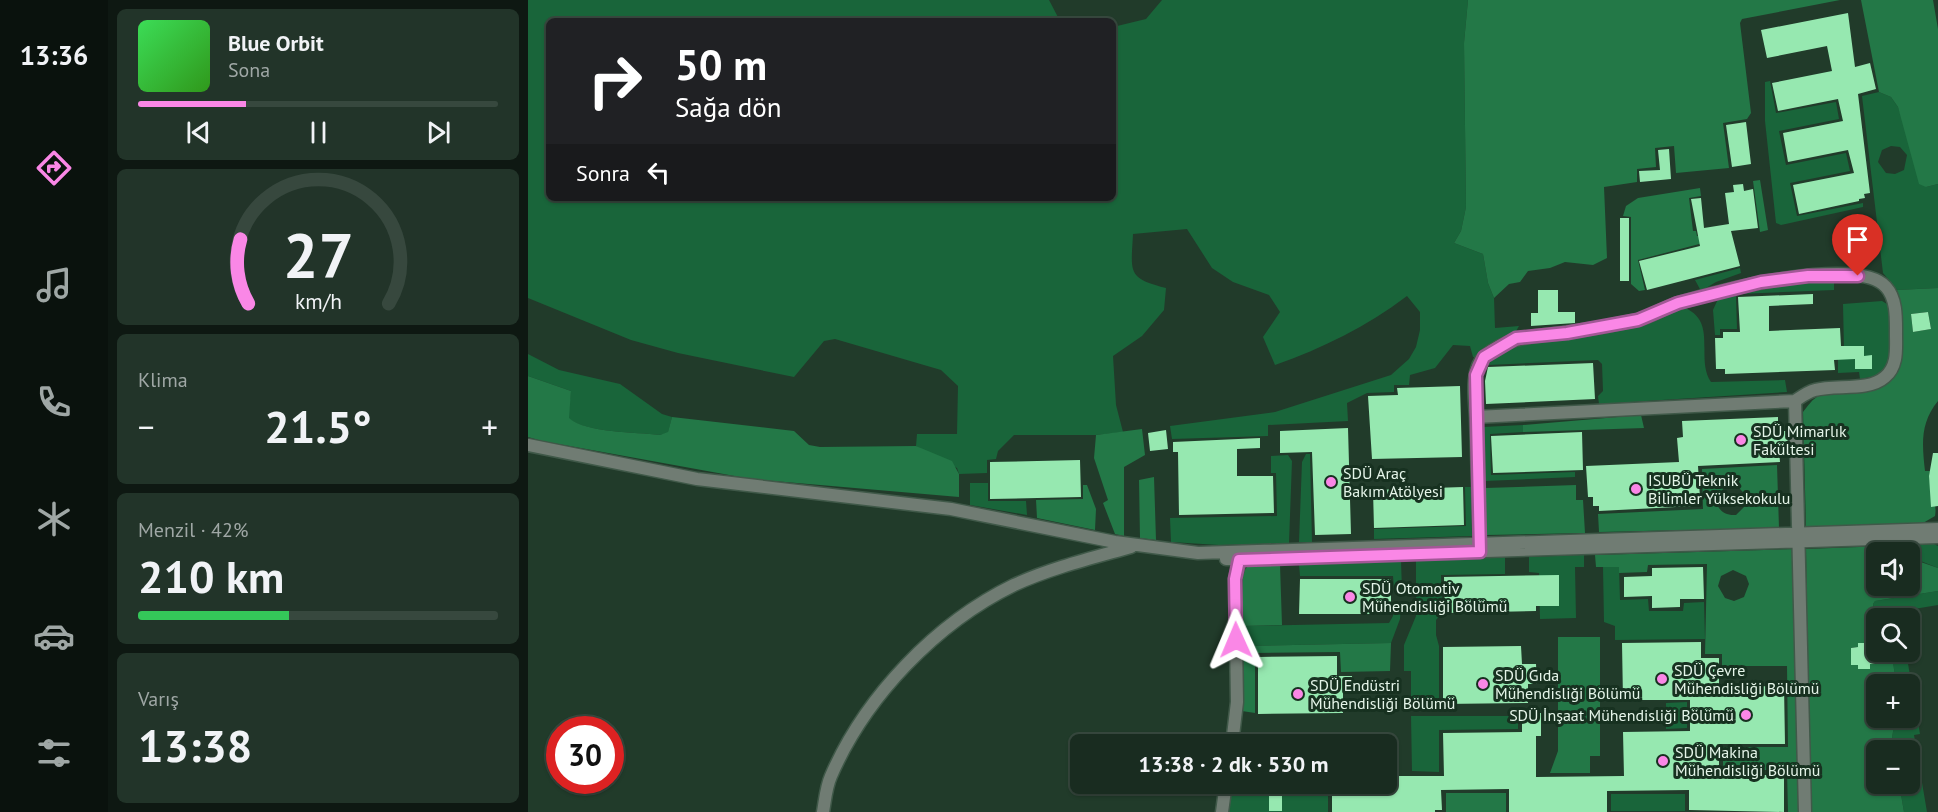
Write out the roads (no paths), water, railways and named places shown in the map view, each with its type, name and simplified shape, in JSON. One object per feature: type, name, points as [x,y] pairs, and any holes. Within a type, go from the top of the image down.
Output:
[{"type":"street","points":[[1476,417],[1795,401],[1818,389],[1874,382],[1890,372],[1896,353],[1896,317],[1891,294],[1884,284],[1872,278],[1858,276],[1771,280],[1678,303],[1638,320],[1567,333],[1516,338],[1488,353],[1478,364],[1475,385],[1480,547]]},
{"type":"street","points":[[1795,401],[1805,812]]},
{"type":"street","points":[[528,445],[697,479],[951,509],[1135,546],[1241,556],[1800,538],[1938,537]]},
{"type":"street","points":[[1800,538],[1938,529]]},
{"type":"street","points":[[823,812],[830,778],[851,738],[878,699],[932,643],[963,617],[1016,584],[1135,546]]},
{"type":"street","points":[[1233,734],[1237,702],[1235,579],[1241,556]]},
{"type":"street","points":[[1222,812],[1224,794]]},
{"type":"place","name":"SDÜ Mimarlık Fakültesi","points":[[1741,440]]},
{"type":"place","name":"SDÜ Araç Bakım Atölyesi","points":[[1331,482]]},
{"type":"place","name":"ISUBÜ Teknik Bilimler Yüksekokulu","points":[[1636,489]]},
{"type":"place","name":"SDÜ Otomotiv Mühendisliği Bölümü","points":[[1350,597]]},
{"type":"place","name":"SDÜ Çevre Mühendisliği Bölümü","points":[[1662,679]]},
{"type":"place","name":"SDÜ Gıda Mühendisliği Bölümü","points":[[1483,684]]},
{"type":"place","name":"SDÜ Endüstri Mühendisliği Bölümü","points":[[1298,694]]},
{"type":"place","name":"SDÜ İnşaat Mühendisliği Bölümü","points":[[1746,715]]},
{"type":"place","name":"SDÜ Makina Mühendisliği Bölümü","points":[[1663,761]]}]
